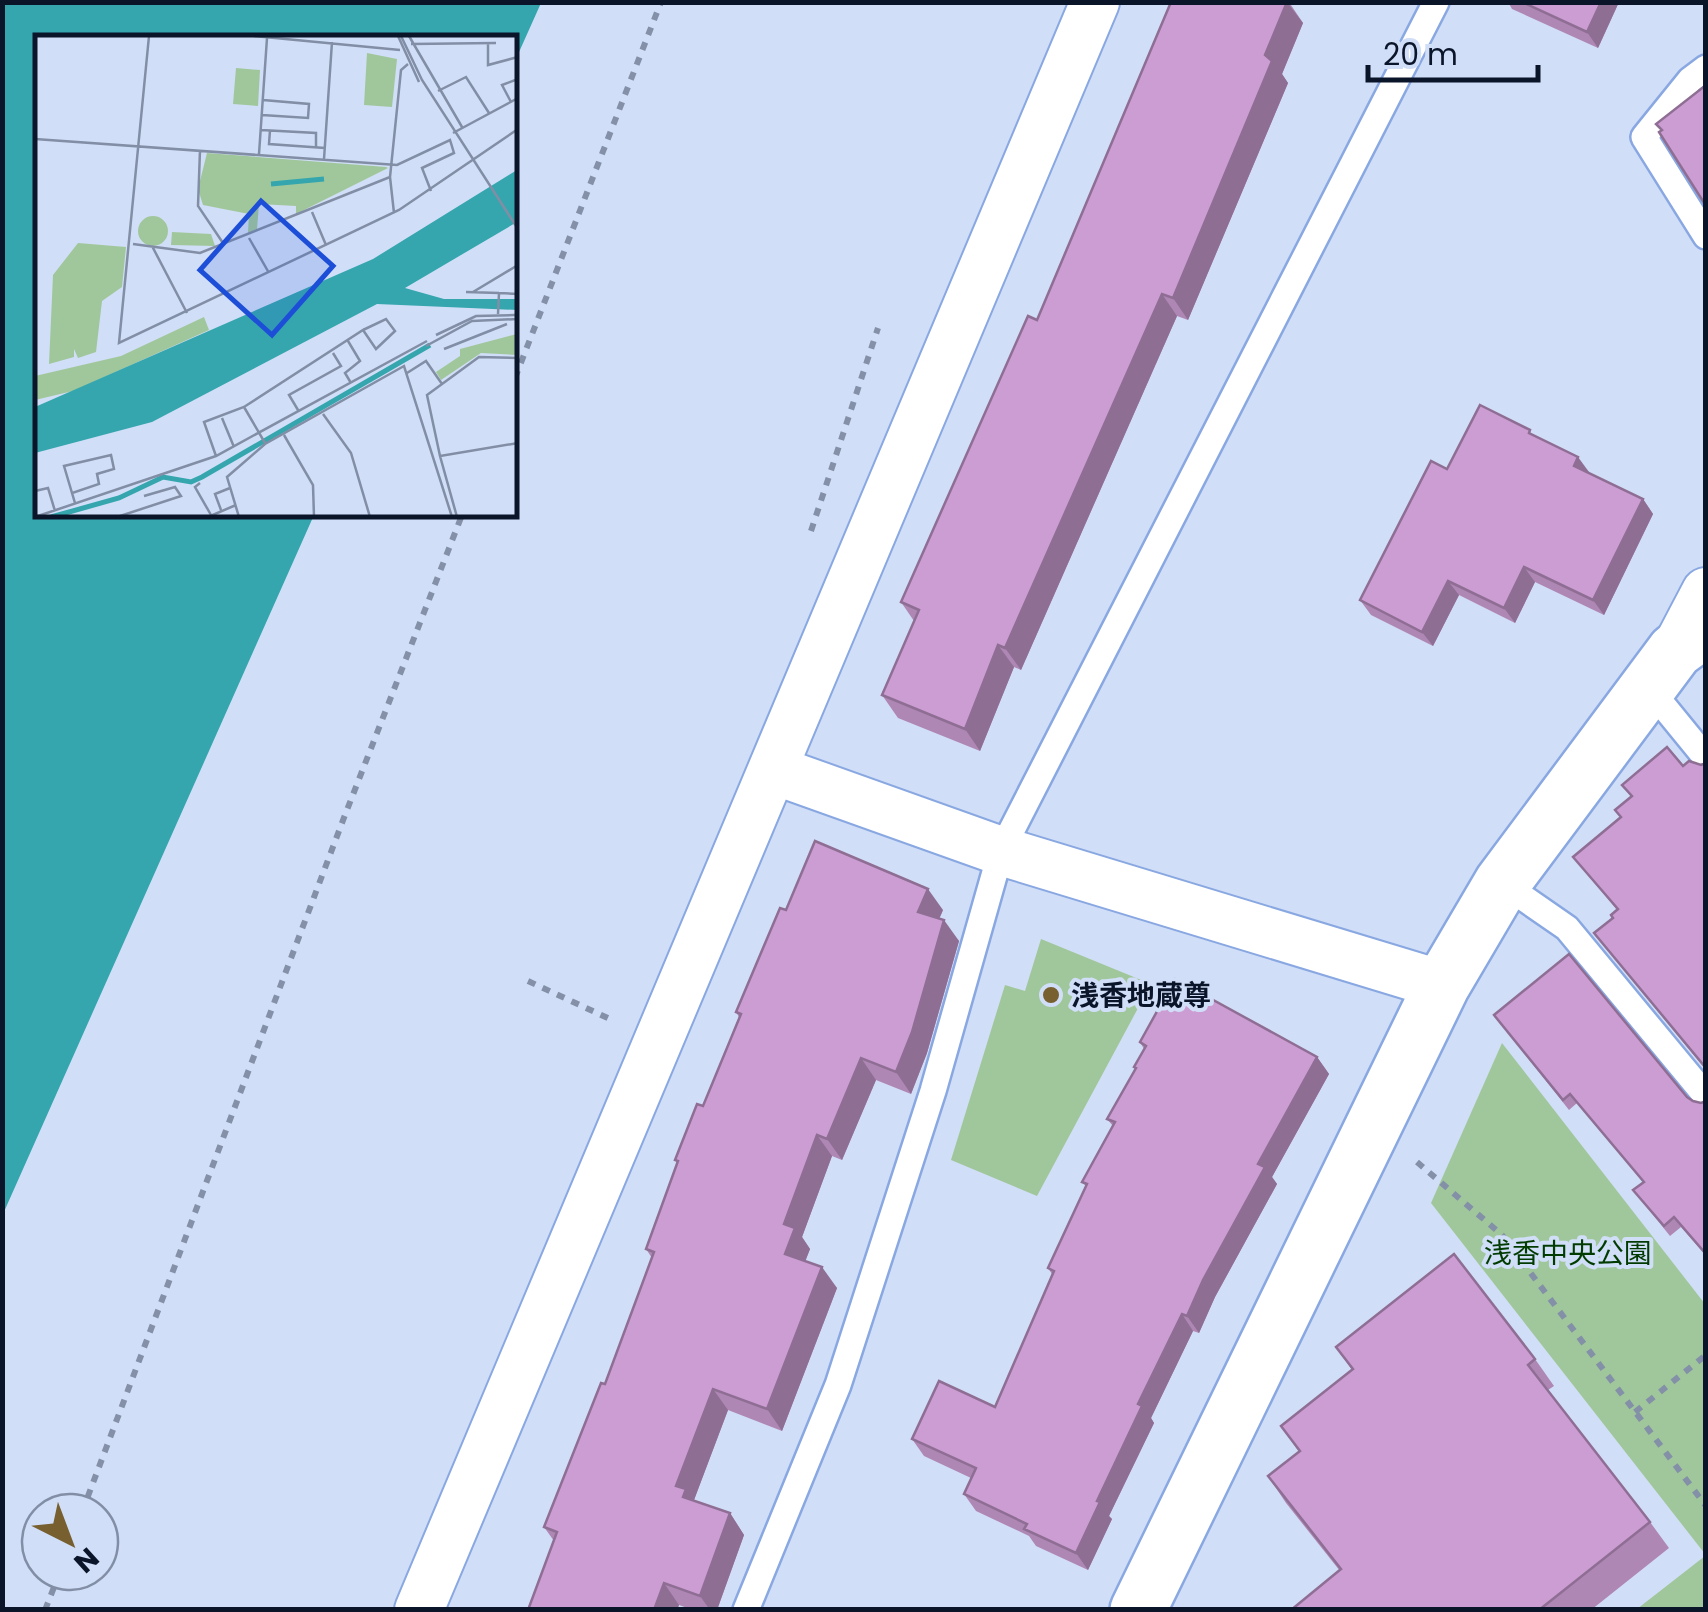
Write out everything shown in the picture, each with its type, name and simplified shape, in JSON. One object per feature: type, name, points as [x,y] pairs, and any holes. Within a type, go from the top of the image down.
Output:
[{"type":"street","points":[[419,1610],[1095,2]]},
{"type":"street","points":[[1138,1610],[1442,985],[1502,883],[1676,655],[1706,592]]},
{"type":"street","points":[[774,770],[1001,851],[1442,985]]},
{"type":"lane","points":[[746,1610],[838,1386],[933,1091],[1001,851],[1436,2]]},
{"type":"lane","points":[[1706,68],[1690,80],[1644,137],[1706,236]]},
{"type":"lane","points":[[1676,655],[1706,758]]},
{"type":"lane","points":[[1502,883],[1567,928],[1706,1096]]},
{"type":"path","points":[[518,370],[660,2]]},
{"type":"path","points":[[90,1492],[461,518]]},
{"type":"path","points":[[528,981],[614,1020]]},
{"type":"path","points":[[1374,1126],[1502,1235],[1706,1506]]},
{"type":"path","points":[[1636,1412],[1706,1355]]},
{"type":"green space","points":[[1041,939],[1151,984],[1037,1196],[951,1160],[1005,985],[1025,991]]},
{"type":"green space","name":"浅香中央公園","points":[[1502,1043],[1705,1304],[1705,1554],[1431,1203]]},
{"type":"green space","points":[[1705,1556],[1705,1609],[1637,1609]]},
{"type":"shaded area","points":[[3,2],[541,3],[518,54],[518,35],[35,35],[35,518],[313,518],[3,1214]]},
{"type":"building","points":[[1171,2],[1287,2],[1265,55],[1272,61],[1173,298],[1162,294],[1005,648],[998,645],[965,729],[882,695],[919,610],[901,602],[1028,316],[1037,320]]},
{"type":"building","points":[[1522,2],[1601,2],[1587,32]]},
{"type":"building","points":[[1706,85],[1706,206],[1656,124]]},
{"type":"building","points":[[1480,405],[1578,457],[1574,466],[1643,499],[1593,600],[1524,567],[1504,608],[1448,581],[1422,632],[1360,600],[1431,461],[1447,469]]},
{"type":"building","points":[[1667,747],[1683,766],[1689,761],[1706,763],[1706,1068],[1594,933],[1618,909],[1573,857],[1621,817],[1615,810],[1632,796],[1622,785]]},
{"type":"building","points":[[815,841],[928,889],[918,912],[944,920],[912,1032],[896,1072],[861,1058],[827,1139],[817,1135],[784,1224],[795,1228],[785,1254],[822,1267],[767,1409],[713,1389],[676,1486],[686,1489],[683,1497],[730,1513],[700,1596],[664,1583],[654,1610],[528,1610],[557,1532],[544,1527],[601,1383],[605,1384],[654,1252],[646,1249],[678,1161],[675,1160],[697,1104],[703,1106],[741,1014],[736,1012],[780,908],[786,910]]},
{"type":"building","points":[[1569,954],[1687,1097],[1706,1101],[1706,1254],[1674,1217],[1664,1226],[1633,1190],[1644,1182],[1570,1094],[1563,1100],[1494,1015]]},
{"type":"building","points":[[1175,979],[1317,1057],[1258,1164],[1265,1167],[1187,1316],[1182,1314],[1138,1404],[1142,1406],[1076,1553],[1024,1529],[1027,1524],[964,1494],[976,1468],[912,1439],[939,1381],[995,1407],[1054,1271],[1048,1268],[1087,1184],[1082,1182],[1115,1122],[1107,1119],[1146,1046],[1140,1042]]},
{"type":"building","points":[[1454,1254],[1535,1359],[1528,1365],[1650,1522],[1539,1610],[1291,1610],[1341,1569],[1268,1476],[1300,1451],[1281,1426],[1353,1369],[1336,1347]]},
{"type":"place","name":"浅香地蔵尊","points":[[1051,995]]}]
